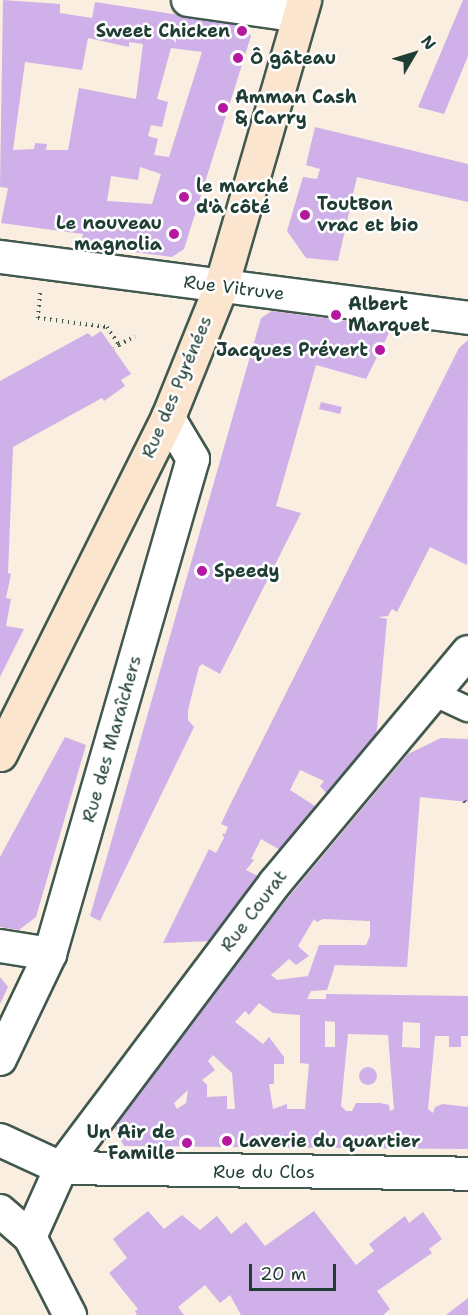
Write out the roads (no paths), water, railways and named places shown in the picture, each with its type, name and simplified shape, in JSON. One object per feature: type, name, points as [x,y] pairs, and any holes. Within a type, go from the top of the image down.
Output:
[{"type":"main road","name":"Rue des Pyrénées","points":[[0,754],[168,417],[221,286],[302,8]]},
{"type":"street","points":[[188,0],[302,8]]},
{"type":"street","name":"Rue Vitruve","points":[[0,257],[468,318]]},
{"type":"street","name":"Rue des Maraîchers","points":[[0,1059],[50,954],[192,459],[168,417]]},
{"type":"street","name":"Rue Courat","points":[[30,1237],[61,1168],[275,883],[468,652]]},
{"type":"street","points":[[433,693],[468,710]]},
{"type":"street","points":[[0,946],[50,954]]},
{"type":"street","points":[[0,1140],[61,1168]]},
{"type":"street","name":"Rue du Clos","points":[[61,1168],[468,1174]]},
{"type":"street","points":[[0,1211],[30,1237],[70,1315]]},
{"type":"place","name":"Sweet Chicken","points":[[242,31]]},
{"type":"place","name":"Ô gâteau","points":[[238,58]]},
{"type":"place","name":"Amman Cash & Carry","points":[[223,108]]},
{"type":"place","name":"le marché d'à côté","points":[[184,197]]},
{"type":"place","name":"ToutBon vrac et bio","points":[[305,215]]},
{"type":"place","name":"Le nouveau magnolia","points":[[174,234]]},
{"type":"place","name":"Albert Marquet","points":[[336,315]]},
{"type":"place","name":"Jacques Prévert","points":[[380,350]]},
{"type":"place","name":"Speedy","points":[[202,571]]},
{"type":"place","name":"Laverie du quartier","points":[[227,1141]]},
{"type":"place","name":"Un Air de Famille","points":[[187,1143]]}]
